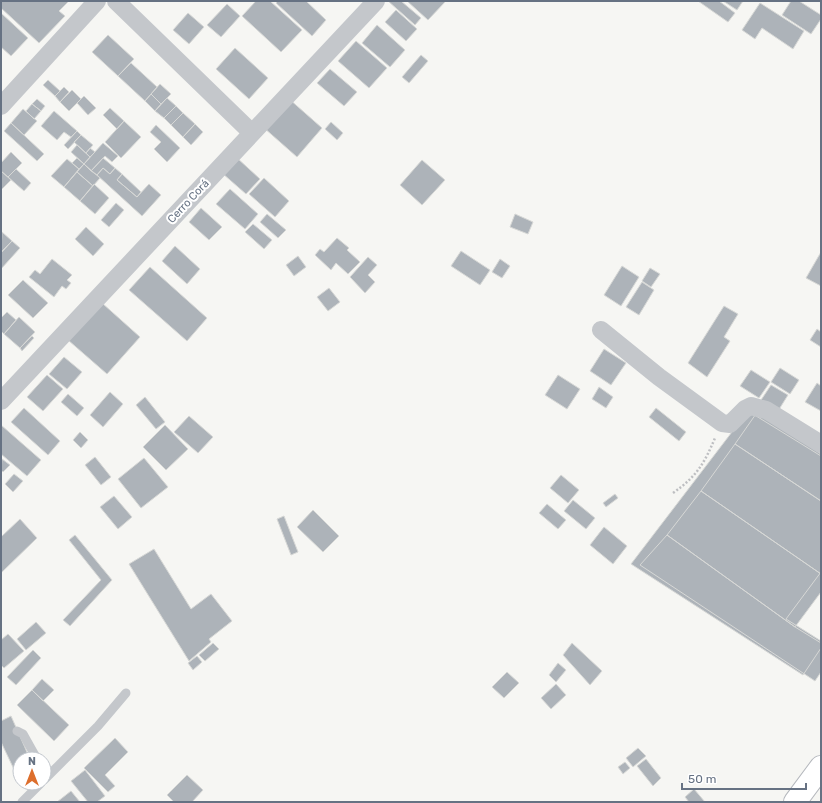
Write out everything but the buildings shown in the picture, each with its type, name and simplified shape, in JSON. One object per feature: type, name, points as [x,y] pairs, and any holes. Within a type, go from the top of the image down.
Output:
[{"type":"main road","points":[[801,800],[821,767]]},
{"type":"street","points":[[1,106],[97,1]]},
{"type":"street","points":[[116,1],[252,133]]},
{"type":"street","name":"Cerro Corá","points":[[1,401],[376,1]]},
{"type":"street","points":[[601,330],[659,377],[722,424],[730,424],[745,409],[751,406],[766,410],[821,444]]},
{"type":"lane","points":[[52,770],[98,726],[126,693]]},
{"type":"lane","points":[[17,731],[23,734],[33,751]]},
{"type":"lane","points":[[22,802],[32,791]]},
{"type":"path","points":[[673,493],[690,481],[700,469],[722,424]]}]
